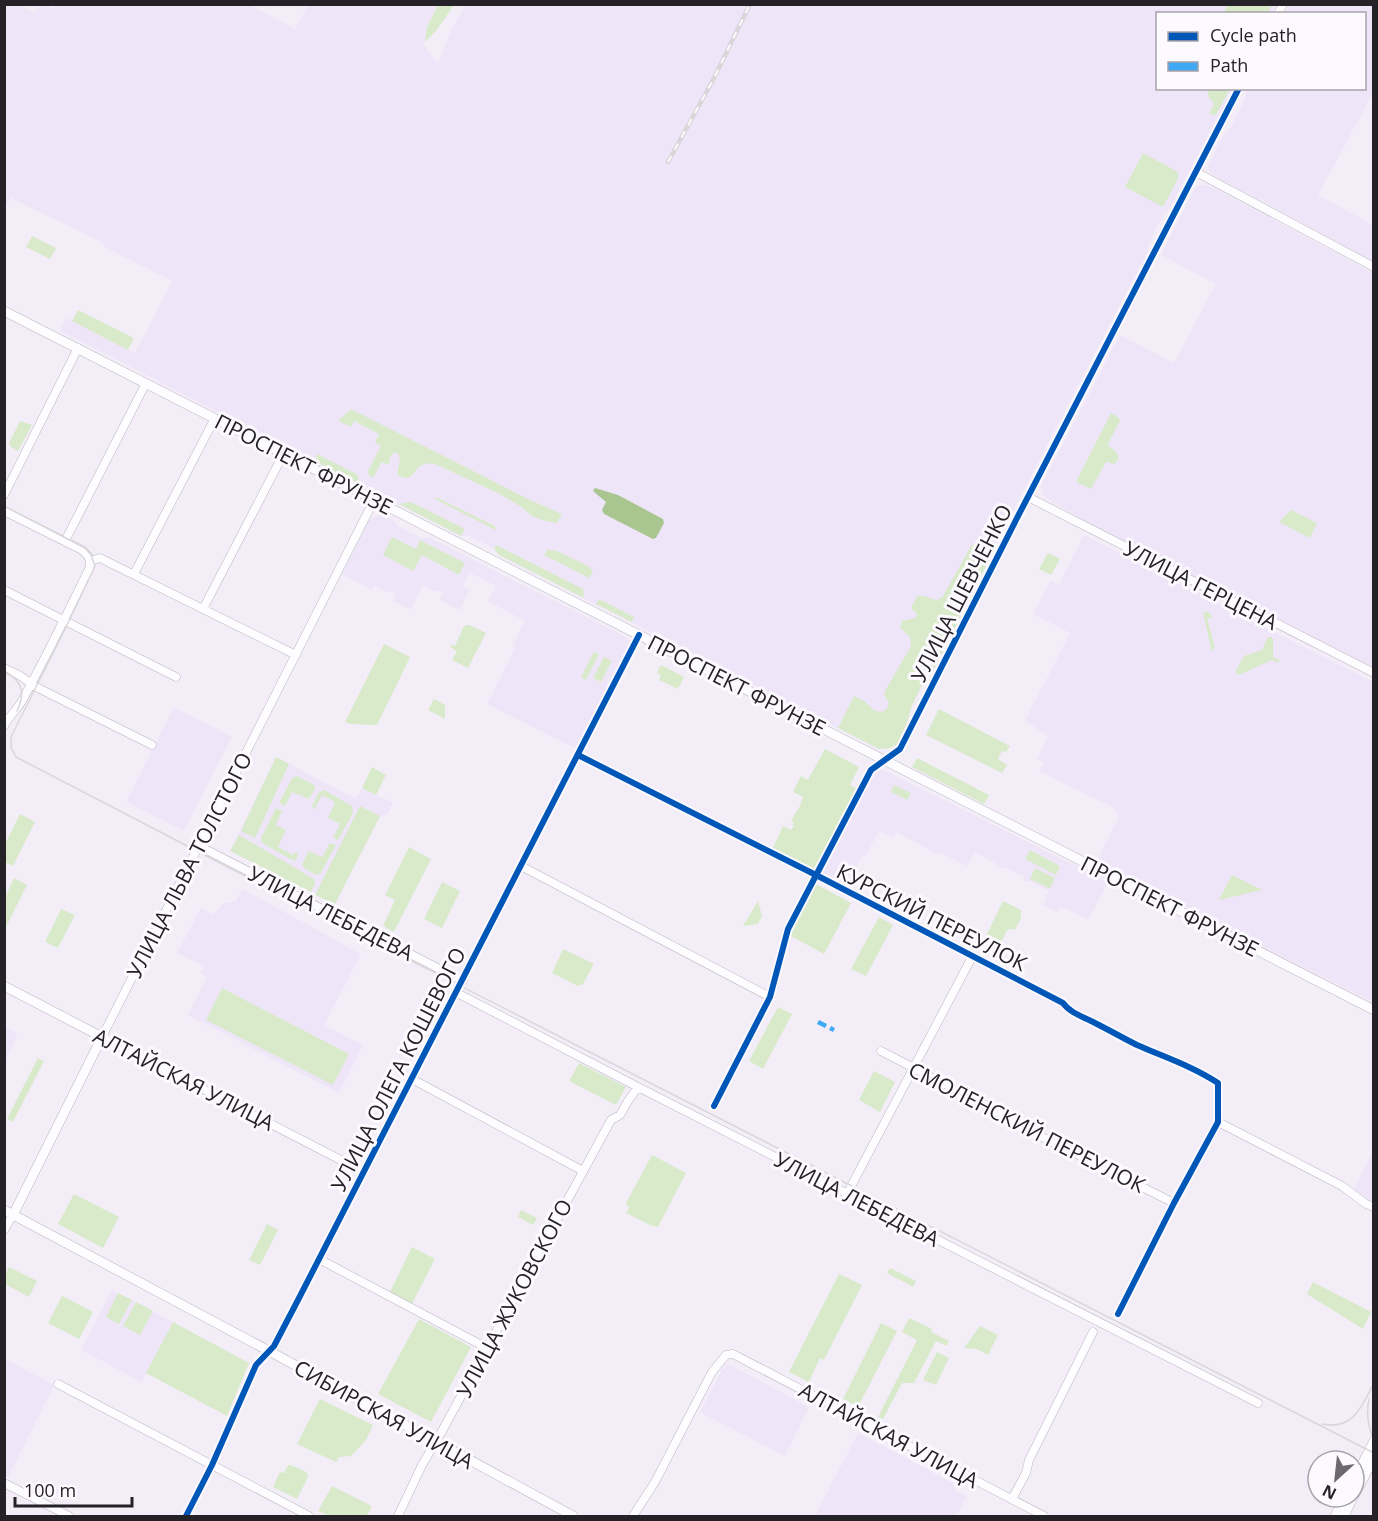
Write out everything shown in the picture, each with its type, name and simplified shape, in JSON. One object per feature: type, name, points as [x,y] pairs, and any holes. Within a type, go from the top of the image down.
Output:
[{"type":"main road","name":"ПРОСПЕКТ ФРУНЗЕ","points":[[5,311],[1374,1010]]},
{"type":"main road","name":"АЛТАЙСКАЯ УЛИЦА","points":[[4,986],[102,1037]]},
{"type":"main road","name":"УЛИЦА ЛЬВА ТОЛСТОГО","points":[[9,1213],[102,1037]]},
{"type":"main road","name":"СИБИРСКАЯ УЛИЦА","points":[[9,1213],[573,1516]]},
{"type":"main road","points":[[1366,1457],[1374,1441]]},
{"type":"street","name":"УЛИЦА ШЕВЧЕНКО","points":[[714,1106],[770,997],[787,932],[816,875],[872,770],[900,749],[1238,90]]},
{"type":"street","points":[[1196,172],[1374,267]]},
{"type":"street","points":[[4,495],[78,348]]},
{"type":"street","points":[[65,542],[146,383]]},
{"type":"street","points":[[134,574],[215,418]]},
{"type":"street","points":[[203,609],[284,453]]},
{"type":"street","name":"УЛИЦА ГЕРЦЕНА","points":[[1028,497],[1374,673]]},
{"type":"street","name":"УЛИЦА ЛЬВА ТОЛСТОГО","points":[[102,1037],[374,500]]},
{"type":"street","points":[[4,511],[82,550],[90,561],[88,571],[64,621],[21,703],[4,726]]},
{"type":"street","points":[[90,561],[100,558],[296,655]]},
{"type":"street","points":[[4,590],[176,677]]},
{"type":"street","name":"УЛИЦА ОЛЕГА КОШЕВОГО","points":[[186,1516],[212,1465],[256,1365],[277,1339],[319,1259],[639,635]]},
{"type":"street","points":[[4,668],[152,745]]},
{"type":"street","name":"КУРСКИЙ ПЕРЕУЛОК","points":[[578,755],[1063,1003],[1067,1008],[1137,1045],[1205,1074],[1218,1083],[1218,1122]]},
{"type":"street","name":"УЛИЦА ЛЕБЕДЕВА","points":[[199,846],[463,981]]},
{"type":"street","points":[[521,866],[770,997]]},
{"type":"street","points":[[847,1194],[972,957]]},
{"type":"street","name":"УЛИЦА ЛЕБЕДЕВА","points":[[457,993],[1258,1403]]},
{"type":"street","name":"АЛТАЙСКАЯ УЛИЦА","points":[[102,1037],[364,1172]]},
{"type":"street","name":"СМОЛЕНСКИЙ ПЕРЕУЛОК","points":[[881,1051],[1024,1125],[1040,1136],[1174,1203]]},
{"type":"street","points":[[412,1079],[583,1171]]},
{"type":"street","name":"УЛИЦА ЖУКОВСКОГО","points":[[398,1516],[422,1465],[611,1120],[620,1115],[638,1087]]},
{"type":"street","points":[[1118,1314],[1218,1122],[1342,1186],[1366,1204],[1374,1207]]},
{"type":"street","name":"УЛИЦА ЛЬВА ТОЛСТОГО","points":[[4,1230],[9,1213]]},
{"type":"street","points":[[319,1259],[487,1348]]},
{"type":"street","points":[[1012,1500],[1026,1473],[1029,1460],[1093,1332]]},
{"type":"street","name":"АЛТАЙСКАЯ УЛИЦА","points":[[633,1516],[655,1482],[712,1372],[726,1355],[733,1354],[1044,1516]]},
{"type":"street","points":[[58,1384],[309,1516]]},
{"type":"street","points":[[4,1483],[69,1516]]},
{"type":"shaded area","points":[[40,4],[54,9],[56,4],[250,5],[295,29],[308,5],[434,5],[437,7],[427,27],[424,45],[438,64],[450,33],[465,5],[1276,5],[1272,12],[1156,12],[1156,90],[1232,90],[1151,238],[1147,253],[1023,491],[936,666],[924,681],[897,744],[890,748],[879,749],[499,555],[494,549],[469,536],[461,536],[60,331],[66,318],[135,353],[172,281],[103,246],[103,243],[11,198],[5,208],[5,5],[19,5],[35,13]]},
{"type":"shaded area","points":[[1228,4],[1272,5],[1268,12],[1224,12]]},
{"type":"shaded area","points":[[434,5],[454,5],[436,31],[425,42],[427,27],[437,7]]},
{"type":"shaded area","points":[[1290,5],[1373,5],[1373,93],[1318,195],[1373,225],[1373,261],[1209,171],[1208,167],[1220,141],[1232,125],[1248,90],[1366,90],[1366,12],[1286,12]]},
{"type":"shaded area","points":[[1207,90],[1229,90],[1216,115],[1209,114],[1214,104]]},
{"type":"shaded area","points":[[1143,153],[1178,172],[1178,179],[1163,207],[1125,187]]},
{"type":"shaded area","points":[[1201,185],[1210,186],[1373,273],[1373,667],[1096,528],[1042,494],[1041,486],[1120,335],[1174,363],[1216,284],[1161,255],[1195,188]]},
{"type":"shaded area","points":[[32,236],[56,248],[50,259],[26,247]]},
{"type":"shaded area","points":[[78,310],[134,338],[128,350],[72,321]]},
{"type":"shaded area","points":[[351,409],[562,514],[557,523],[532,516],[498,493],[435,464],[420,466],[410,477],[403,477],[397,474],[400,460],[398,453],[393,453],[390,457],[389,465],[382,462],[374,476],[369,476],[368,471],[381,446],[375,442],[379,434],[354,421],[351,427],[338,421]]},
{"type":"shaded area","points":[[1111,413],[1120,421],[1108,444],[1119,457],[1115,463],[1106,462],[1091,489],[1076,482]]},
{"type":"shaded area","points":[[20,421],[32,425],[18,451],[9,443]]},
{"type":"shaded area","points":[[317,454],[358,475],[359,484],[318,463]]},
{"type":"shaded area","points":[[595,488],[618,495],[663,519],[664,523],[656,538],[653,539],[604,514],[602,510],[606,502],[593,491]]},
{"type":"shaded area","points":[[436,497],[495,526],[496,530],[435,499]]},
{"type":"shaded area","points":[[411,502],[465,529],[461,536],[399,504]]},
{"type":"shaded area","points":[[1291,510],[1317,523],[1310,538],[1279,522]]},
{"type":"shaded area","points":[[379,515],[392,519],[398,526],[422,538],[430,538],[630,641],[630,646],[576,749],[487,704],[515,648],[512,646],[525,621],[488,601],[496,586],[470,573],[463,586],[470,590],[459,610],[440,600],[443,593],[423,585],[411,610],[393,601],[396,594],[374,586],[372,590],[342,574],[370,519]]},
{"type":"shaded area","points":[[1084,535],[1373,682],[1373,1002],[1096,862],[1119,816],[1114,808],[1039,771],[1044,763],[1037,759],[1048,736],[1025,721],[1070,633],[1033,614],[1051,580],[1059,584]]},
{"type":"shaded area","points":[[392,537],[416,549],[420,540],[465,563],[459,575],[422,555],[413,571],[383,555]]},
{"type":"shaded area","points":[[986,540],[991,542],[993,552],[936,666],[924,680],[897,744],[890,748],[879,749],[838,728],[854,696],[875,711],[882,712],[887,709],[889,702],[884,695],[886,689],[911,646],[910,637],[900,628],[902,621],[915,618],[917,614],[911,608],[917,596],[937,600],[943,596],[971,546]]},
{"type":"shaded area","points":[[496,545],[583,589],[584,598],[499,555],[494,549]]},
{"type":"shaded area","points":[[548,549],[555,550],[590,567],[593,572],[589,578],[544,555]]},
{"type":"shaded area","points":[[1048,553],[1060,559],[1051,575],[1039,569]]},
{"type":"shaded area","points":[[599,599],[634,617],[632,622],[596,604]]},
{"type":"shaded area","points":[[1206,611],[1212,617],[1207,619],[1215,647],[1212,652],[1203,613]]},
{"type":"shaded area","points":[[469,625],[486,633],[468,668],[452,660],[457,651],[450,647],[455,646],[464,626]]},
{"type":"shaded area","points":[[1269,637],[1273,640],[1273,657],[1280,660],[1278,663],[1272,660],[1239,675],[1235,672],[1244,656],[1262,650]]},
{"type":"shaded area","points":[[384,644],[410,657],[377,725],[345,722]]},
{"type":"shaded area","points":[[594,652],[599,654],[586,680],[581,677]]},
{"type":"shaded area","points":[[604,657],[612,661],[601,682],[593,678]]},
{"type":"shaded area","points":[[661,665],[684,677],[678,689],[659,680],[661,675],[657,673]]},
{"type":"shaded area","points":[[434,699],[445,705],[445,719],[428,710]]},
{"type":"shaded area","points":[[174,707],[232,737],[184,831],[126,802]]},
{"type":"shaded area","points":[[939,709],[1010,746],[1006,752],[1002,751],[998,759],[1007,765],[1002,773],[926,735]]},
{"type":"shaded area","points":[[825,749],[859,767],[850,785],[858,789],[817,865],[815,868],[810,868],[772,850],[783,826],[791,830],[794,826],[791,820],[803,797],[793,792],[801,776],[808,780]]},
{"type":"shaded area","points":[[276,757],[356,799],[362,788],[393,803],[387,815],[380,816],[335,904],[230,851]]},
{"type":"shaded area","points":[[276,757],[289,764],[255,838],[241,831]]},
{"type":"shaded area","points":[[917,758],[989,795],[984,804],[912,767]]},
{"type":"shaded area","points":[[372,767],[386,775],[376,795],[362,788]]},
{"type":"shaded area","points":[[880,768],[1108,882],[1088,920],[1060,906],[1057,912],[1043,905],[1049,891],[1030,881],[1029,883],[1023,880],[1024,877],[1004,867],[1002,869],[996,866],[997,864],[975,852],[967,866],[940,852],[939,855],[896,832],[893,838],[879,831],[865,857],[862,856],[852,877],[848,875],[842,886],[820,873]]},
{"type":"shaded area","points":[[297,776],[314,785],[315,789],[309,799],[292,792],[285,806],[279,803],[292,778]]},
{"type":"shaded area","points":[[894,785],[911,793],[907,800],[891,792]]},
{"type":"shaded area","points":[[324,790],[352,806],[353,813],[338,840],[333,838],[340,824],[328,818],[335,802],[322,795],[314,810],[312,806],[319,792]]},
{"type":"shaded area","points":[[360,806],[380,816],[335,904],[315,895]]},
{"type":"shaded area","points":[[276,808],[282,811],[276,825],[286,830],[278,847],[293,855],[294,852],[298,854],[296,860],[262,843],[261,838]]},
{"type":"shaded area","points":[[20,814],[35,822],[13,866],[5,862],[5,844]]},
{"type":"shaded area","points":[[239,835],[314,879],[315,883],[311,892],[230,851]]},
{"type":"shaded area","points":[[330,843],[336,845],[321,873],[316,875],[304,868],[302,864],[309,851],[322,857]]},
{"type":"shaded area","points":[[409,847],[431,859],[394,932],[383,926],[395,900],[385,895]]},
{"type":"shaded area","points":[[1030,850],[1060,866],[1056,875],[1025,859]]},
{"type":"shaded area","points":[[1035,868],[1055,878],[1050,889],[1030,879]]},
{"type":"shaded area","points":[[1232,875],[1262,890],[1219,900]]},
{"type":"shaded area","points":[[14,878],[27,885],[5,929],[5,898]]},
{"type":"shaded area","points":[[442,882],[460,891],[442,928],[424,919]]},
{"type":"shaded area","points":[[816,884],[851,903],[824,954],[790,934]]},
{"type":"shaded area","points":[[242,889],[361,954],[324,1025],[363,1045],[339,1093],[188,1015],[207,977],[200,973],[204,966],[177,953],[201,908],[213,914],[223,904],[236,901]]},
{"type":"shaded area","points":[[758,901],[762,916],[758,924],[743,926]]},
{"type":"shaded area","points":[[1003,901],[1021,910],[1021,918],[1015,930],[1008,929],[999,946],[985,938]]},
{"type":"shaded area","points":[[61,909],[75,915],[58,948],[45,942]]},
{"type":"shaded area","points":[[879,917],[893,925],[866,976],[851,969]]},
{"type":"shaded area","points":[[563,949],[594,964],[583,984],[578,986],[552,973]]},
{"type":"shaded area","points":[[222,988],[349,1054],[333,1085],[206,1020]]},
{"type":"shaded area","points":[[778,1007],[792,1014],[763,1069],[749,1061]]},
{"type":"shaded area","points":[[5,1027],[17,1036],[5,1062]]},
{"type":"shaded area","points":[[38,1058],[44,1061],[13,1122],[7,1119]]},
{"type":"shaded area","points":[[579,1063],[626,1087],[616,1105],[569,1081]]},
{"type":"shaded area","points":[[874,1071],[895,1082],[880,1112],[859,1100]]},
{"type":"shaded area","points":[[1373,1151],[1373,1202],[1354,1189]]},
{"type":"shaded area","points":[[652,1155],[686,1173],[658,1227],[626,1213],[629,1208],[626,1203]]},
{"type":"shaded area","points":[[74,1194],[119,1217],[103,1248],[58,1224]]},
{"type":"shaded area","points":[[521,1210],[537,1218],[533,1225],[518,1217]]},
{"type":"shaded area","points":[[267,1224],[278,1230],[260,1265],[249,1260]]},
{"type":"shaded area","points":[[412,1247],[435,1259],[412,1304],[390,1292]]},
{"type":"shaded area","points":[[9,1267],[37,1281],[29,1297],[5,1284],[5,1275]]},
{"type":"shaded area","points":[[890,1268],[916,1281],[913,1287],[887,1273]]},
{"type":"shaded area","points":[[839,1274],[862,1285],[824,1360],[820,1358],[809,1382],[789,1372]]},
{"type":"shaded area","points":[[1313,1282],[1371,1312],[1363,1329],[1307,1294]]},
{"type":"shaded area","points":[[112,1290],[173,1322],[142,1382],[81,1350]]},
{"type":"shaded area","points":[[118,1293],[132,1300],[119,1324],[106,1317]]},
{"type":"shaded area","points":[[62,1296],[93,1312],[79,1339],[48,1323]]},
{"type":"shaded area","points":[[136,1302],[153,1311],[140,1335],[123,1326]]},
{"type":"shaded area","points":[[909,1318],[932,1329],[931,1332],[949,1341],[947,1346],[936,1341],[914,1383],[902,1383],[883,1419],[878,1417],[917,1340],[902,1332]]},
{"type":"shaded area","points":[[419,1319],[471,1347],[431,1422],[378,1394]]},
{"type":"shaded area","points":[[173,1322],[249,1363],[227,1416],[146,1373]]},
{"type":"shaded area","points":[[881,1323],[897,1331],[858,1407],[843,1399]]},
{"type":"shaded area","points":[[980,1326],[998,1335],[988,1355],[977,1349],[964,1348]]},
{"type":"shaded area","points":[[937,1352],[949,1358],[936,1385],[923,1380]]},
{"type":"shaded area","points":[[5,1359],[54,1385],[8,1477],[4,1475]]},
{"type":"shaded area","points":[[728,1364],[809,1407],[785,1456],[700,1412],[721,1371]]},
{"type":"shaded area","points":[[320,1399],[373,1425],[366,1440],[351,1456],[339,1457],[336,1462],[297,1444]]},
{"type":"shaded area","points":[[858,1433],[953,1483],[956,1491],[967,1496],[956,1516],[815,1516]]},
{"type":"shaded area","points":[[288,1465],[306,1472],[308,1477],[297,1499],[273,1487],[280,1472],[284,1473]]},
{"type":"shaded area","points":[[332,1486],[372,1506],[367,1516],[330,1516],[318,1511]]},
{"type":"tram line","points":[[4,506],[85,548],[91,555],[95,566],[11,737],[11,747],[16,757],[1374,1453]]},
{"type":"tram line","points":[[4,671],[15,679],[21,688],[22,693],[17,711]]},
{"type":"tram line","points":[[1322,1424],[1342,1424],[1349,1420],[1361,1407],[1374,1383]]},
{"type":"tram line","points":[[1369,1399],[1368,1420],[1374,1440]]},
{"type":"railway","points":[[668,162],[713,80],[750,4]]},
{"type":"marked path","points":[[818,1022],[834,1030]]},
{"type":"cycle path","points":[[714,1106],[770,997],[788,929],[871,770],[900,749],[1238,90]]},
{"type":"cycle path","points":[[186,1516],[212,1465],[256,1365],[274,1346],[639,635]]},
{"type":"cycle path","points":[[578,755],[1063,1003],[1073,1012],[1218,1083],[1218,1122],[1118,1314]]}]
